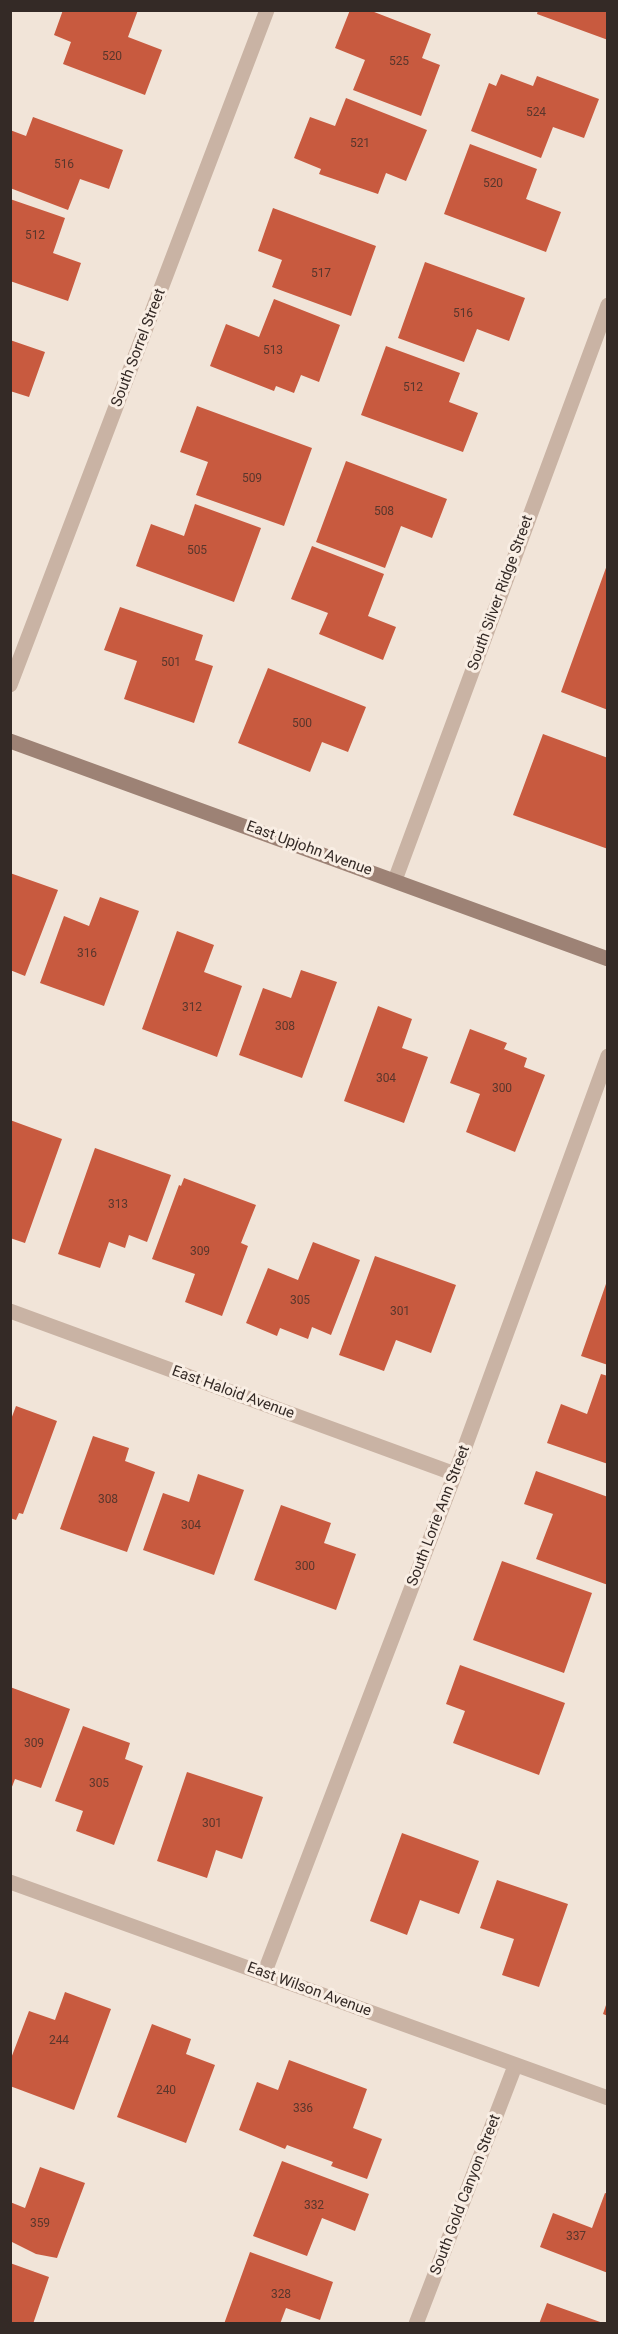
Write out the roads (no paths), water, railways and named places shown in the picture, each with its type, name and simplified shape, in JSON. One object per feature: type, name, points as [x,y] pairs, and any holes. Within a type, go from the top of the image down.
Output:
[{"type":"street","name":"South Sorrel Street","points":[[10,685],[267,10]]},
{"type":"street","name":"South Silver Ridge Street","points":[[395,880],[608,305]]},
{"type":"street","name":"East Upjohn Avenue","points":[[10,741],[608,959]]},
{"type":"street","name":"South Lorie Ann Street","points":[[264,1974],[455,1474],[608,1056]]},
{"type":"street","name":"East Haloid Avenue","points":[[10,1311],[455,1474]]},
{"type":"street","name":"East Wilson Avenue","points":[[10,1882],[608,2098]]},
{"type":"street","name":"South Gold Canyon Street","points":[[416,2324],[515,2066]]}]
